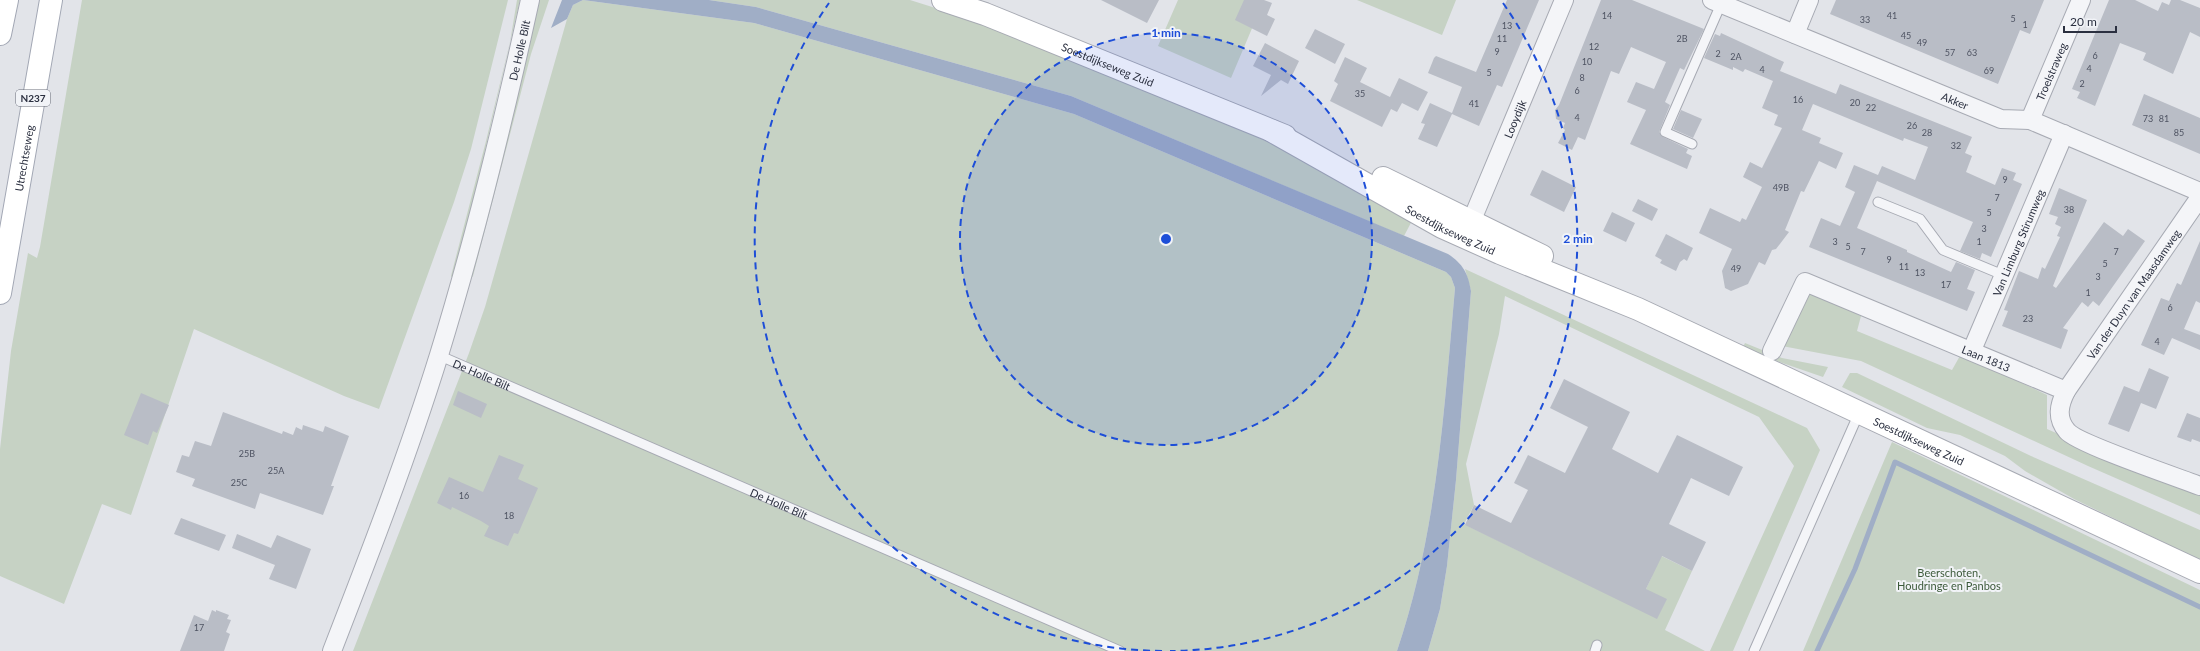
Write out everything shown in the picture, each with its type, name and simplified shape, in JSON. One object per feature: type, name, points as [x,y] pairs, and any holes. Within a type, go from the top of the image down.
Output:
[{"type":"main road","points":[[0,34],[7,0]]},
{"type":"main road","name":"Utrechtseweg","points":[[0,293],[51,0]]},
{"type":"main road","name":"Soestdijkseweg Zuid","points":[[943,0],[985,14],[1272,130],[1351,173],[1414,212],[1468,229],[2200,572]]},
{"type":"street","name":"De Holle Bilt","points":[[332,651],[401,469],[438,356],[502,127],[530,0]]},
{"type":"street","name":"Looydijk","points":[[1468,229],[1564,0]]},
{"type":"street","points":[[1795,34],[1809,0]]},
{"type":"street","name":"Troelstraweg","points":[[2030,120],[2081,0]]},
{"type":"street","name":"Akker","points":[[1717,2],[2001,118],[2030,120],[2200,192]]},
{"type":"street","name":"Van Limburg Stirumweg","points":[[1972,350],[2064,134]]},
{"type":"street","name":"Van der Duyn van Maasdamweg","points":[[2066,391],[2200,197]]},
{"type":"street","name":"Laan 1813","points":[[1772,351],[1805,282],[1972,350],[2066,391]]},
{"type":"street","points":[[2066,391],[2059,404],[2060,421],[2068,432],[2086,442],[2200,486]]},
{"type":"lane","points":[[1692,144],[1665,132],[1717,2]]},
{"type":"lane","points":[[1878,202],[1920,219],[1943,250],[2003,275]]},
{"type":"lane","name":"De Holle Bilt","points":[[438,356],[1120,651]]},
{"type":"lane","points":[[1754,651],[1859,413]]},
{"type":"green space","points":[[82,0],[508,0],[471,149],[454,202],[379,409],[344,396],[194,329],[131,515],[102,504],[64,604],[0,576],[0,449],[11,351],[28,253],[37,258],[40,247]]},
{"type":"green space","points":[[517,0],[520,0],[472,206],[469,226],[453,279],[451,276],[510,42]]},
{"type":"green space","points":[[539,0],[549,0],[531,54],[473,276],[467,283]]},
{"type":"green space","points":[[583,0],[754,23],[1074,114],[1446,272],[1451,277],[1455,288],[1437,471],[1430,517],[1411,607],[1397,651],[353,651],[469,353],[485,307],[567,19],[573,5]]},
{"type":"green space","points":[[709,0],[910,0],[964,17],[1257,134],[1414,217],[1404,236],[1071,96],[756,7]]},
{"type":"green space","points":[[1178,0],[1264,0],[1231,78],[1158,46]]},
{"type":"green space","points":[[1357,0],[1456,0],[1442,35]]},
{"type":"green space","points":[[1465,269],[1807,428],[1820,450],[1733,651],[1710,651],[1794,466],[1759,417],[1505,296],[1499,334],[1466,464],[1474,505],[1464,524],[1657,618],[1646,589],[1652,576],[1629,565],[1639,545],[1692,571],[1665,630],[1705,651],[1428,651],[1440,609],[1447,566],[1456,480],[1471,291]]},
{"type":"green space","points":[[1809,291],[1861,316],[1857,331],[1952,370],[1961,354],[2047,395],[2047,429],[2200,496],[2200,515],[2088,466],[1861,361],[1782,346]]},
{"type":"green space","points":[[1745,343],[1782,358],[1828,367],[1823,377],[1742,349]]},
{"type":"green space","points":[[1850,373],[1857,373],[2031,456],[2200,530],[2200,560],[2074,499],[2025,471],[2005,456],[1960,435],[1927,428],[1842,387]]},
{"type":"green space","name":"Beerschoten, Houdringe en Panbos","points":[[1892,442],[2200,590],[2200,651],[1803,651]]},
{"type":"water","points":[[562,0],[583,0],[573,5],[567,19],[551,28]]},
{"type":"water","points":[[583,0],[709,0],[756,7],[1071,96],[1448,254],[1458,261],[1466,274],[1471,291],[1456,480],[1447,566],[1440,609],[1428,651],[1397,651],[1411,607],[1421,562],[1437,471],[1455,288],[1451,277],[1446,272],[1074,114],[754,23]]},
{"type":"building","points":[[1101,0],[1159,0],[1147,23]]},
{"type":"building","points":[[1244,0],[1264,0],[1272,3],[1267,15],[1275,19],[1267,36],[1235,20]]},
{"type":"building","points":[[1507,0],[1539,0],[1502,87],[1497,85],[1479,126],[1452,114],[1437,147],[1418,139],[1425,124],[1421,123],[1430,103],[1452,113],[1462,87],[1428,73],[1434,58],[1436,56],[1476,72]]},
{"type":"building","points":[[1601,0],[1632,0],[1704,29],[1684,70],[1680,68],[1665,102],[1670,105],[1659,132],[1663,137],[1688,149],[1686,153],[1692,156],[1687,169],[1630,144],[1646,110],[1627,102],[1636,82],[1654,89],[1666,62],[1631,47],[1619,74],[1611,71],[1585,140],[1578,137],[1572,150],[1558,143],[1565,130],[1563,128],[1565,123],[1556,119],[1555,110],[1559,105]]},
{"type":"building","points":[[1836,0],[2044,0],[2030,34],[2020,30],[1998,84],[1830,14]]},
{"type":"building","points":[[2109,0],[2135,0],[2158,11],[2162,2],[2169,5],[2171,0],[2180,0],[2200,8],[2200,37],[2190,32],[2173,74],[2143,60],[2146,53],[2120,43],[2095,106],[2077,98],[2080,92],[2072,89]]},
{"type":"building","points":[[1315,29],[1345,44],[1335,64],[1305,48]]},
{"type":"building","points":[[1721,33],[1784,62],[1780,71],[1836,94],[1840,84],[1972,137],[1965,153],[1972,156],[1966,172],[1995,185],[2002,168],[2016,173],[2013,180],[2022,184],[1991,257],[1982,253],[1980,259],[1960,251],[1973,222],[1877,181],[1857,228],[1907,250],[1907,252],[1951,272],[1956,262],[1975,270],[1967,289],[1975,292],[1967,311],[1809,247],[1821,218],[1840,226],[1855,192],[1845,187],[1854,165],[1878,175],[1882,166],[1915,180],[1928,147],[1904,138],[1903,141],[1813,104],[1802,130],[1821,138],[1819,143],[1843,153],[1836,169],[1819,161],[1804,192],[1801,191],[1785,230],[1789,232],[1776,249],[1772,250],[1765,265],[1759,262],[1748,284],[1731,291],[1725,288],[1722,271],[1732,249],[1699,233],[1710,208],[1740,222],[1742,218],[1746,220],[1762,187],[1743,177],[1750,162],[1762,168],[1782,128],[1774,125],[1778,115],[1762,108],[1773,81],[1745,69],[1743,72],[1733,67],[1733,70],[1704,58],[1715,34],[1720,36]]},
{"type":"building","points":[[1265,43],[1299,61],[1288,84],[1281,80],[1261,96],[1271,75],[1253,66]]},
{"type":"building","points":[[1345,57],[1367,68],[1360,82],[1390,97],[1399,78],[1428,92],[1418,111],[1402,103],[1397,112],[1391,109],[1382,127],[1330,101],[1338,84],[1334,81]]},
{"type":"building","points":[[2144,94],[2200,118],[2200,154],[2132,125]]},
{"type":"building","points":[[1681,110],[1702,119],[1693,138],[1673,129]]},
{"type":"building","points":[[1542,170],[1576,187],[1564,212],[1530,195]]},
{"type":"building","points":[[2059,188],[2087,200],[2053,286],[2056,288],[2104,222],[2123,236],[2128,229],[2145,241],[2099,306],[2093,301],[2088,307],[2082,302],[2063,328],[2068,330],[2061,349],[2002,326],[2008,311],[2004,310],[2019,271],[2038,279],[2042,267],[2045,269],[2060,237],[2057,236],[2061,227],[2055,224],[2058,217],[2049,214]]},
{"type":"building","points":[[1638,199],[1658,209],[1652,221],[1632,211]]},
{"type":"building","points":[[1612,212],[1635,223],[1626,242],[1603,231]]},
{"type":"building","points":[[1666,234],[1693,248],[1687,261],[1684,259],[1680,262],[1676,271],[1660,263],[1662,260],[1655,256]]},
{"type":"building","points":[[2200,241],[2200,303],[2196,301],[2184,329],[2200,335],[2200,350],[2172,338],[2164,355],[2141,345],[2161,298],[2169,301],[2177,283],[2181,285]]},
{"type":"building","points":[[2149,368],[2169,377],[2156,409],[2141,403],[2129,432],[2108,424],[2124,386],[2139,392]]},
{"type":"building","points":[[1564,379],[1630,412],[1612,449],[1658,473],[1677,435],[1743,467],[1729,496],[1691,478],[1669,524],[1706,542],[1692,571],[1662,556],[1646,589],[1667,599],[1657,619],[1465,525],[1474,505],[1511,523],[1528,490],[1514,483],[1528,455],[1565,473],[1588,427],[1550,408]]},
{"type":"building","points":[[458,391],[487,404],[481,418],[453,405]]},
{"type":"building","points":[[141,393],[169,405],[157,433],[153,431],[148,445],[124,435]]},
{"type":"building","points":[[223,412],[282,434],[283,431],[293,435],[296,427],[302,430],[303,425],[323,432],[325,426],[349,436],[331,486],[334,486],[323,515],[260,493],[255,509],[192,486],[195,479],[176,472],[182,455],[189,457],[195,441],[211,446]]},
{"type":"building","points":[[2187,413],[2200,418],[2200,442],[2192,439],[2191,442],[2177,437]]},
{"type":"building","points":[[499,455],[524,465],[518,479],[538,488],[518,534],[514,533],[508,546],[484,536],[489,526],[481,521],[452,507],[451,510],[437,503],[449,477],[483,492]]},
{"type":"building","points":[[181,518],[226,535],[219,551],[174,534]]},
{"type":"building","points":[[237,534],[271,548],[277,535],[311,549],[296,589],[269,579],[275,565],[232,548]]},
{"type":"building","points":[[212,610],[229,615],[227,619],[231,620],[226,632],[230,634],[224,651],[180,651],[194,615],[208,621]]},
{"type":"waterway","points":[[1817,651],[1855,569],[1895,462],[2200,607]]}]
